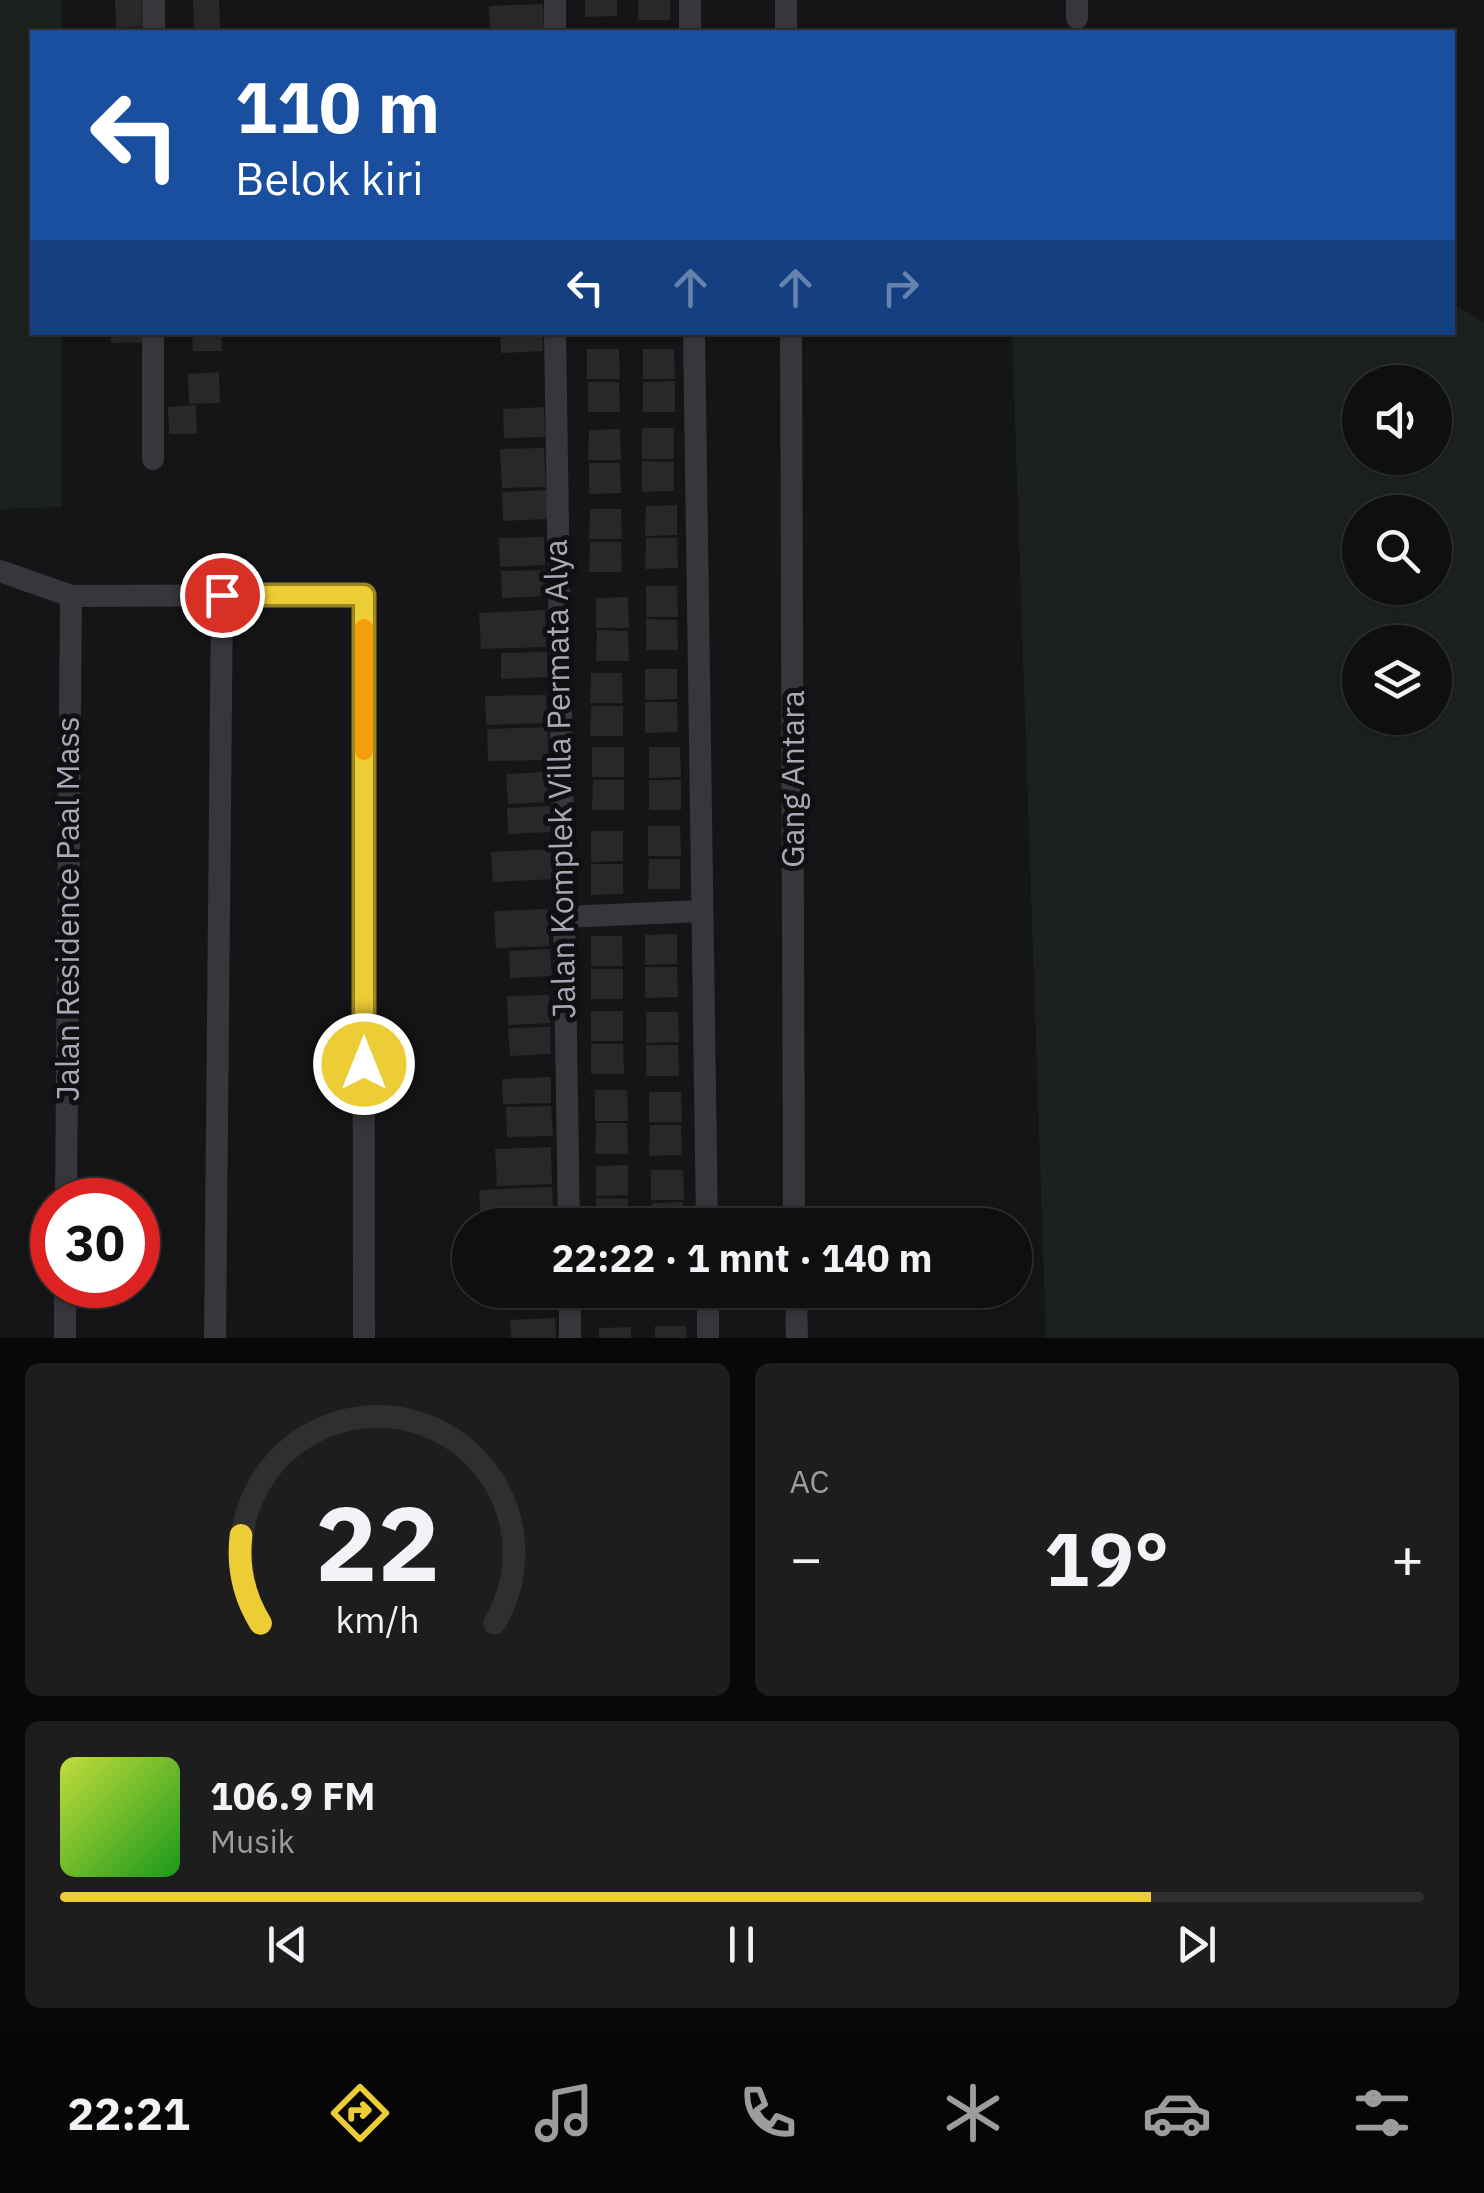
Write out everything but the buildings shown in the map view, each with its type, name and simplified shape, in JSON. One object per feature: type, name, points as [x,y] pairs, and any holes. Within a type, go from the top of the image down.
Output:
[{"type":"street","points":[[154,0],[154,30]]},
{"type":"street","points":[[556,0],[556,30]]},
{"type":"street","points":[[690,0],[690,30]]},
{"type":"street","points":[[786,0],[786,30]]},
{"type":"street","points":[[153,335],[153,459]]},
{"type":"street","name":"Jalan Komplek Villa Permata Alya","points":[[555,335],[568,1208]]},
{"type":"street","points":[[694,335],[706,1208]]},
{"type":"street","name":"Gang Antara","points":[[791,335],[794,1208]]},
{"type":"street","points":[[0,571],[70,607],[222,595],[364,595],[364,1338]]},
{"type":"street","points":[[215,1338],[222,595]]},
{"type":"street","name":"Jalan Residence Paal Mass","points":[[66,1178],[70,607]]},
{"type":"street","points":[[563,917],[702,911]]},
{"type":"street","points":[[65,1308],[65,1338]]},
{"type":"street","points":[[570,1308],[570,1338]]},
{"type":"street","points":[[708,1308],[708,1338]]},
{"type":"street","points":[[796,1308],[796,1338]]},
{"type":"shaded area","points":[[0,0],[62,0],[62,30],[30,30],[30,335],[62,335],[62,507],[0,509]]},
{"type":"shaded area","points":[[1455,305],[1484,322],[1484,1338],[1046,1338],[1012,335],[1455,335]]},
{"type":"slow traffic","points":[[364,628],[364,751]]},
{"type":"route","points":[[222,595],[364,595],[364,1064]]}]
